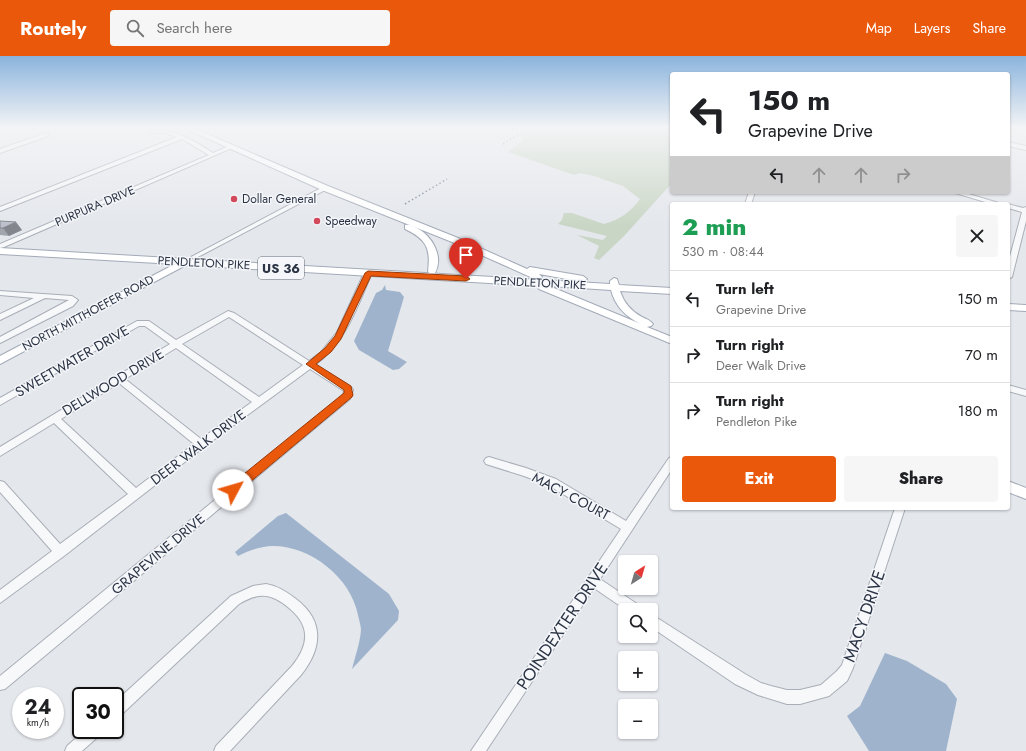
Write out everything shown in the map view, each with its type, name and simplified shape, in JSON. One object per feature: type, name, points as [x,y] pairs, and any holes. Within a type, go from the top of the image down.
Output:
[{"type":"main road","points":[[257,160],[416,230],[429,241],[434,252],[432,271]]},
{"type":"main road","points":[[322,189],[508,263],[545,273],[583,279]]},
{"type":"main road","name":"PENDLETON PIKE","points":[[1,248],[41,248],[432,271],[534,280],[583,279],[670,291]]},
{"type":"main road","name":"PENDLETON PIKE","points":[[1,248],[184,262],[368,273],[614,284],[670,284]]},
{"type":"main road","name":"NORTH MITTHOEFER ROAD","points":[[0,360],[194,257]]},
{"type":"main road","points":[[508,263],[534,280],[670,340]]},
{"type":"main road","points":[[614,284],[620,303],[624,309],[637,319],[670,334]]},
{"type":"main road","points":[[1010,307],[1026,308]]},
{"type":"main road","points":[[1010,487],[1026,494]]},
{"type":"street","points":[[0,209],[123,160]]},
{"type":"street","name":"PURPURA DRIVE","points":[[1,248],[201,160]]},
{"type":"street","name":"NORTH MITTHOEFER ROAD","points":[[194,257],[322,189]]},
{"type":"street","points":[[962,194],[992,202]]},
{"type":"street","points":[[1010,206],[1026,210],[1010,270]]},
{"type":"street","name":"DEER WALK DRIVE","points":[[0,597],[201,444],[328,350],[338,337],[368,273]]},
{"type":"street","points":[[0,293],[72,298],[74,300],[70,304],[0,340]]},
{"type":"street","points":[[0,317],[44,296]]},
{"type":"street","name":"DELLWOOD DRIVE","points":[[0,452],[226,315],[231,315],[310,364]]},
{"type":"street","name":"SWEETWATER DRIVE","points":[[0,402],[137,324],[149,324],[176,344]]},
{"type":"street","points":[[176,344],[259,402]]},
{"type":"street","name":"GRAPEVINE DRIVE","points":[[0,684],[347,397],[349,393],[348,388],[310,364]]},
{"type":"street","points":[[119,379],[201,444]]},
{"type":"street","points":[[1010,389],[1026,393]]},
{"type":"street","points":[[54,418],[135,494]]},
{"type":"street","name":"MACY COURT","points":[[489,461],[526,472],[552,482],[627,527]]},
{"type":"street","name":"POINDEXTER DRIVE","points":[[478,751],[670,464]]},
{"type":"street","points":[[0,485],[60,552]]},
{"type":"street","name":"MACY DRIVE","points":[[658,625],[758,689],[786,697],[824,691],[842,676],[847,668],[899,510]]},
{"type":"street","points":[[592,580],[626,603]]},
{"type":"street","points":[[124,703],[235,600],[244,595],[260,590],[271,590],[284,597],[304,615],[310,624],[312,636],[308,653],[297,670],[222,751]]},
{"type":"street","points":[[72,751],[85,739]]},
{"type":"green space","points":[[532,160],[670,160],[670,185],[624,236],[599,260],[594,258],[599,246],[577,235],[603,240],[607,236],[558,224],[562,220],[564,213],[572,213],[604,224],[624,215],[633,208],[640,199],[623,186],[594,176],[580,173],[574,175]]},
{"type":"water","points":[[385,285],[386,290],[400,292],[404,297],[388,351],[407,362],[399,369],[393,370],[359,350],[354,341],[376,293],[382,290]]},
{"type":"water","points":[[286,513],[389,594],[399,611],[398,620],[352,669],[360,640],[361,627],[354,601],[338,577],[315,558],[287,547],[264,547],[238,556],[235,552],[278,516]]},
{"type":"water","points":[[885,653],[907,661],[946,684],[957,699],[946,751],[869,751],[847,716],[860,706]]},
{"type":"building","points":[[0,221],[16,222],[0,228]]},
{"type":"railway","points":[[405,204],[447,179]]},
{"type":"place","name":"Dollar General","points":[[234,199]]},
{"type":"place","name":"Speedway","points":[[317,221]]},
{"type":"route","points":[[233,490],[349,395],[348,388],[310,364],[320,358],[336,341],[368,273],[466,279]]}]
